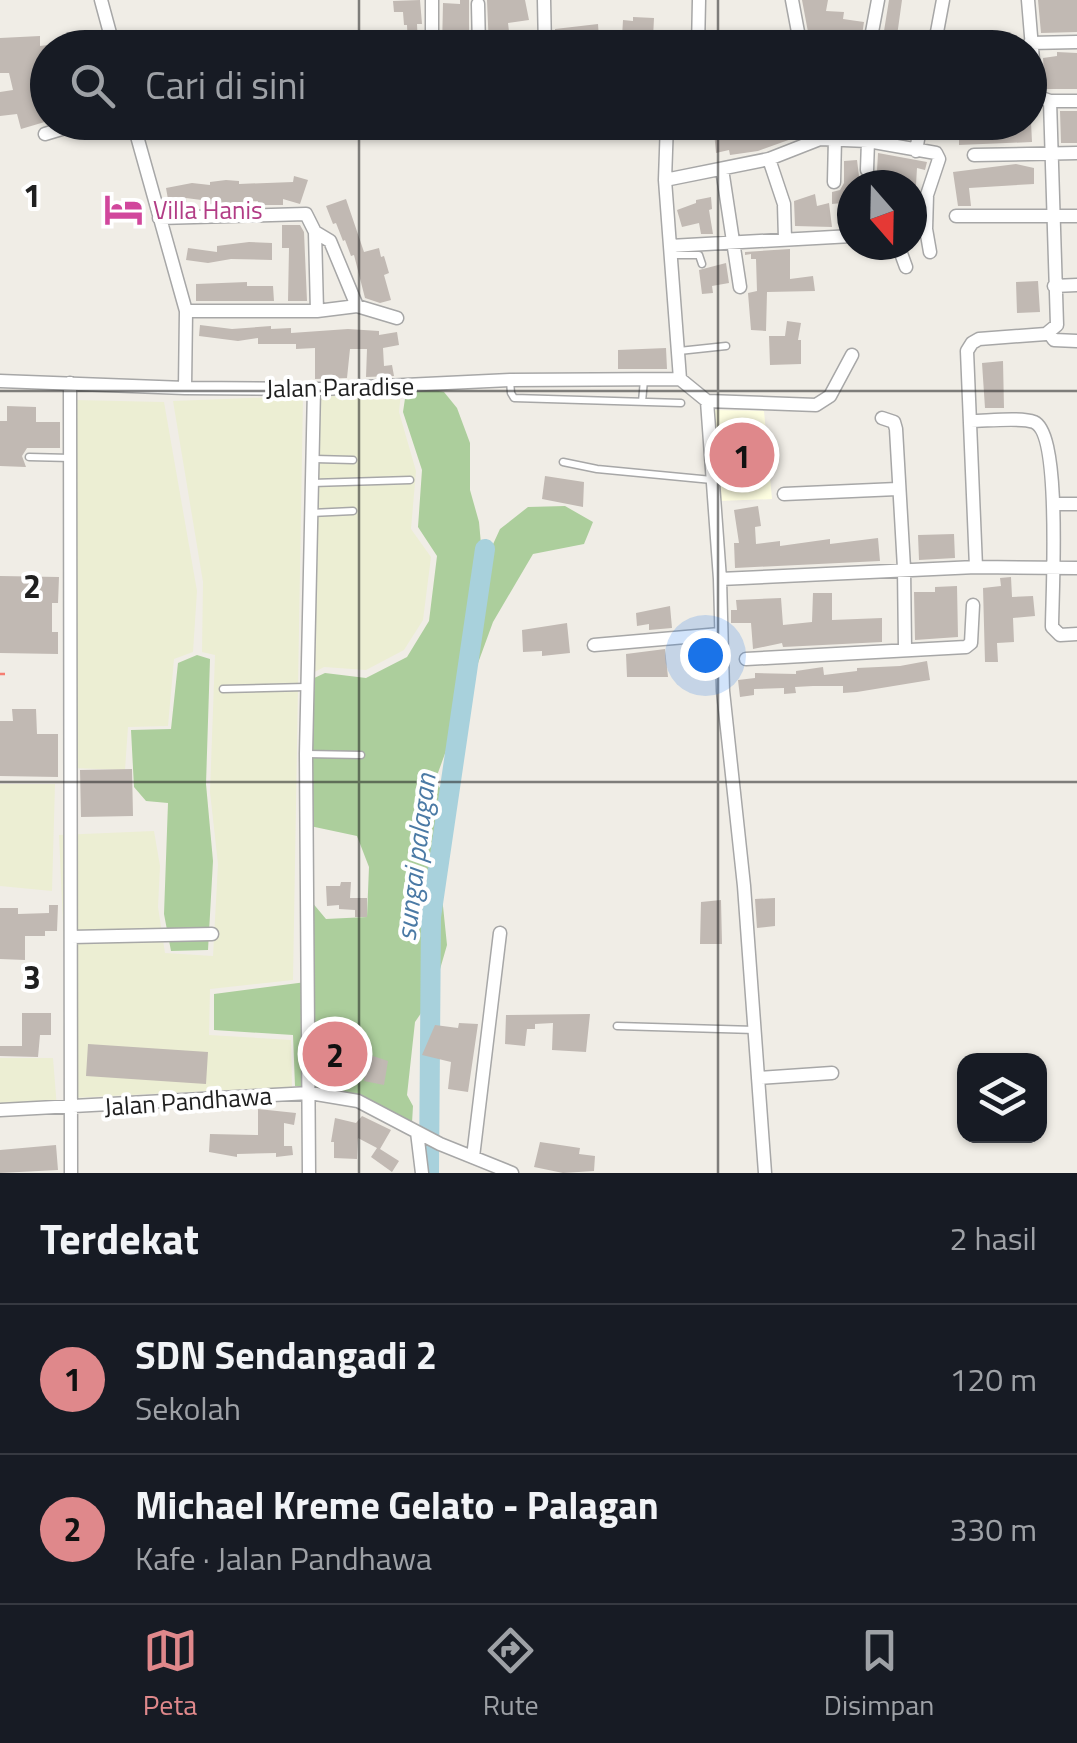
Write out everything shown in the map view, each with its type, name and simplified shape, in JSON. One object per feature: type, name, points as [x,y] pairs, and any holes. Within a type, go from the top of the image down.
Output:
[{"type":"street","points":[[101,0],[109,30]]},
{"type":"street","points":[[432,0],[432,30]]},
{"type":"street","points":[[544,0],[545,30]]},
{"type":"street","points":[[698,30],[699,0]]},
{"type":"street","points":[[872,30],[878,0]]},
{"type":"street","points":[[937,30],[943,0]]},
{"type":"street","points":[[1028,0],[1029,30]]},
{"type":"street","points":[[478,4],[479,30]]},
{"type":"street","points":[[1047,44],[1077,42]]},
{"type":"street","points":[[1047,99],[1077,102]]},
{"type":"street","points":[[1047,132],[1052,153],[1056,324],[1049,334]]},
{"type":"street","points":[[138,140],[186,312],[185,388]]},
{"type":"street","points":[[666,140],[665,180],[680,379],[707,401],[816,405],[830,396],[852,355]]},
{"type":"street","points":[[665,180],[769,159],[822,140]]},
{"type":"street","points":[[828,140],[834,182]]},
{"type":"street","points":[[855,140],[936,153],[939,159],[927,195],[930,252]]},
{"type":"street","points":[[916,151],[918,140]]},
{"type":"street","points":[[867,170],[868,141]]},
{"type":"street","points":[[974,155],[1077,153]]},
{"type":"street","points":[[769,159],[784,204],[785,239]]},
{"type":"street","points":[[722,170],[740,286]]},
{"type":"street","points":[[159,218],[306,214],[315,232],[317,311]]},
{"type":"street","points":[[956,216],[1077,216]]},
{"type":"street","points":[[315,232],[330,241],[356,306]]},
{"type":"street","points":[[670,251],[837,237]]},
{"type":"street","points":[[904,260],[906,266]]},
{"type":"street","points":[[1054,286],[1077,285]]},
{"type":"street","points":[[186,312],[317,311],[356,306],[397,318]]},
{"type":"street","points":[[1049,334],[1054,340],[1077,341]]},
{"type":"street","points":[[976,567],[967,359],[972,342],[1049,334]]},
{"type":"street","name":"Jalan Paradise","points":[[0,381],[314,389],[510,380],[680,379]]},
{"type":"street","points":[[70,383],[71,1173]]},
{"type":"street","points":[[309,1173],[306,754],[314,389]]},
{"type":"street","points":[[707,401],[720,580],[720,634],[765,1173]]},
{"type":"street","points":[[882,418],[894,422],[896,429],[905,649]]},
{"type":"street","points":[[972,422],[1030,421],[1039,426],[1049,450],[1053,504],[1052,627],[1060,635],[1077,634]]},
{"type":"street","points":[[784,494],[897,490]]},
{"type":"street","points":[[1053,504],[1077,504]]},
{"type":"street","points":[[720,580],[904,568],[1077,568]]},
{"type":"street","points":[[746,659],[970,645],[974,605]]},
{"type":"street","points":[[594,645],[720,634]]},
{"type":"street","points":[[500,933],[480,1164],[506,1172]]},
{"type":"street","points":[[72,938],[212,934]]},
{"type":"street","points":[[758,1078],[832,1073]]},
{"type":"street","name":"Jalan Pandhawa","points":[[0,1110],[310,1093],[358,1101],[480,1164]]},
{"type":"street","points":[[422,1134],[422,1173]]},
{"type":"lane","points":[[670,251],[700,255],[702,264]]},
{"type":"lane","points":[[678,351],[726,346]]},
{"type":"lane","points":[[510,380],[514,398],[682,404]]},
{"type":"lane","points":[[642,402],[644,380]]},
{"type":"lane","points":[[29,457],[71,458]]},
{"type":"lane","points":[[312,459],[354,460]]},
{"type":"lane","points":[[562,462],[651,476],[714,480]]},
{"type":"lane","points":[[312,483],[410,480]]},
{"type":"lane","points":[[311,513],[353,512]]},
{"type":"lane","points":[[222,689],[307,687]]},
{"type":"lane","points":[[306,754],[361,754]]},
{"type":"lane","points":[[617,1026],[754,1030]]},
{"type":"path","points":[[0,674],[8,674]]},
{"type":"shaded area","points":[[401,392],[399,412],[416,471],[411,529],[431,557],[423,620],[404,650],[366,670],[324,667],[309,675],[310,394]]},
{"type":"shaded area","points":[[303,396],[293,980],[210,989],[209,1035],[291,1040],[292,1087],[71,1098],[59,835],[154,831],[165,953],[213,956],[218,864],[210,792],[215,655],[202,652],[203,582],[173,401]]},
{"type":"shaded area","points":[[75,400],[164,402],[197,591],[193,652],[174,659],[168,726],[128,727],[125,770],[72,768]]},
{"type":"shaded area","points":[[713,410],[764,411],[772,499],[719,501]]},
{"type":"shaded area","points":[[0,784],[55,784],[52,891],[0,886]]},
{"type":"shaded area","points":[[0,1058],[53,1058],[57,1108],[0,1110]]},
{"type":"green space","points":[[407,385],[444,392],[457,408],[470,443],[470,490],[479,522],[483,566],[500,529],[528,507],[565,506],[593,522],[584,544],[533,554],[493,622],[435,781],[449,800],[447,845],[423,856],[440,877],[447,945],[432,997],[415,1022],[407,1095],[413,1106],[412,1123],[347,1092],[295,1086],[293,1035],[214,1030],[214,994],[306,982],[311,901],[326,919],[367,917],[369,867],[357,836],[310,826],[310,680],[325,673],[366,678],[407,657],[429,621],[437,556],[418,527],[422,470],[403,412]]},
{"type":"green space","points":[[197,655],[210,659],[206,784],[213,861],[208,950],[171,951],[164,914],[168,803],[146,801],[134,787],[131,730],[171,729],[178,663]]},
{"type":"building","points":[[420,0],[422,24],[417,24],[417,30],[407,30],[403,12],[394,12],[393,1]]},
{"type":"building","points":[[460,0],[469,0],[469,30],[442,30],[443,3],[460,4]]},
{"type":"building","points":[[487,0],[525,0],[529,20],[508,23],[509,30],[488,30]]},
{"type":"building","points":[[802,0],[828,0],[826,11],[844,12],[843,19],[864,22],[863,30],[808,30]]},
{"type":"building","points":[[889,0],[902,0],[898,30],[884,30]]},
{"type":"building","points":[[1038,0],[1077,0],[1077,32],[1041,30]]},
{"type":"building","points":[[633,17],[654,18],[653,30],[622,30],[623,20],[633,21]]},
{"type":"building","points":[[598,24],[598,30],[555,30]]},
{"type":"building","points":[[30,36],[30,126],[21,129],[17,114],[0,116],[0,92],[13,90],[9,73],[0,73],[0,38]]},
{"type":"building","points":[[1057,52],[1077,53],[1077,89],[1047,89],[1047,57],[1057,56]]},
{"type":"building","points":[[1060,111],[1077,111],[1077,143],[1061,143]]},
{"type":"building","points":[[715,140],[789,140],[758,151],[716,153]]},
{"type":"building","points":[[959,140],[1032,140],[1032,142],[959,145]]},
{"type":"building","points":[[878,153],[927,162],[925,170],[877,170]]},
{"type":"building","points":[[857,160],[858,170],[844,170],[844,161]]},
{"type":"building","points":[[1016,164],[1034,168],[1034,184],[969,188],[971,206],[958,206],[953,172]]},
{"type":"building","points":[[294,176],[308,180],[300,204],[283,199],[283,205],[257,205],[258,201],[209,204],[186,198],[187,202],[169,205],[166,188],[226,180],[239,184],[293,182]]},
{"type":"building","points":[[815,194],[817,206],[829,203],[832,227],[795,226],[794,201]]},
{"type":"building","points":[[711,197],[713,234],[701,234],[699,223],[682,227],[677,210]]},
{"type":"building","points":[[346,199],[364,252],[379,248],[381,257],[384,256],[391,300],[380,303],[365,298],[354,255],[351,256],[326,206]]},
{"type":"building","points":[[282,225],[300,225],[304,232],[307,301],[288,301],[289,248],[282,248]]},
{"type":"building","points":[[272,243],[272,260],[186,260],[188,248],[217,252],[217,246]]},
{"type":"building","points":[[790,249],[790,279],[813,276],[815,291],[767,292],[766,331],[751,330],[748,293],[757,291],[756,259],[745,252]]},
{"type":"building","points":[[726,263],[729,283],[712,286],[713,293],[702,294],[699,270]]},
{"type":"building","points":[[1038,281],[1040,312],[1017,313],[1016,282]]},
{"type":"building","points":[[247,282],[247,286],[273,286],[274,301],[196,301],[196,284]]},
{"type":"building","points":[[787,321],[801,323],[801,364],[770,365],[769,336],[785,336]]},
{"type":"building","points":[[200,325],[232,329],[271,326],[291,328],[291,333],[348,329],[379,331],[379,335],[397,332],[399,345],[383,348],[384,366],[392,365],[394,376],[366,377],[367,349],[350,349],[347,378],[315,379],[315,348],[258,344],[258,338],[238,341],[199,336]]},
{"type":"building","points":[[666,348],[667,369],[618,369],[618,350]]},
{"type":"building","points":[[1003,361],[1004,408],[985,408],[982,363]]},
{"type":"building","points":[[7,406],[36,407],[36,422],[60,422],[60,448],[27,448],[22,456],[26,467],[0,466],[0,421],[7,421]]},
{"type":"building","points":[[545,476],[584,482],[583,507],[542,499]]},
{"type":"building","points":[[758,506],[761,526],[755,527],[756,544],[780,541],[780,546],[830,539],[830,544],[878,538],[880,561],[735,568],[734,543],[739,543],[734,510]]},
{"type":"building","points":[[954,534],[955,558],[919,560],[918,535]]},
{"type":"building","points":[[0,576],[59,577],[58,603],[52,603],[52,632],[58,632],[58,654],[0,653]]},
{"type":"building","points":[[1011,577],[1012,597],[1033,596],[1035,616],[1013,618],[1014,642],[997,643],[998,662],[985,662],[983,588],[1001,586],[1000,578]]},
{"type":"building","points":[[957,586],[958,637],[915,640],[914,592]]},
{"type":"building","points":[[813,593],[832,593],[832,620],[882,618],[882,642],[783,647],[782,643],[753,649],[751,623],[731,623],[731,610],[737,610],[736,600],[781,598],[783,625],[812,622]]},
{"type":"building","points":[[670,606],[672,628],[649,630],[649,624],[637,626],[636,613]]},
{"type":"building","points":[[567,623],[570,653],[542,656],[542,651],[523,652],[522,630]]},
{"type":"building","points":[[665,649],[668,677],[627,677],[626,654]]},
{"type":"building","points":[[927,661],[930,680],[843,693],[843,686],[795,687],[796,693],[784,694],[784,688],[754,689],[754,695],[740,697],[738,680],[755,678],[755,673],[796,674],[823,667],[824,675]]},
{"type":"building","points":[[12,709],[36,709],[37,734],[58,734],[58,777],[0,776],[0,721],[13,721]]},
{"type":"building","points":[[132,769],[133,816],[81,817],[80,770]]},
{"type":"building","points":[[341,882],[351,882],[350,898],[367,898],[367,917],[355,917],[355,910],[339,909],[339,905],[327,906],[326,886],[340,886]]},
{"type":"building","points":[[775,898],[775,926],[757,928],[755,899]]},
{"type":"building","points":[[721,900],[722,944],[700,944],[701,902]]},
{"type":"building","points":[[49,905],[58,905],[57,931],[45,931],[45,936],[25,936],[25,960],[0,959],[0,908],[18,908],[18,914],[49,913]]},
{"type":"building","points":[[22,1013],[51,1013],[51,1035],[40,1035],[38,1057],[0,1056],[0,1046],[22,1046]]},
{"type":"building","points":[[590,1014],[586,1052],[552,1050],[553,1023],[535,1024],[535,1029],[527,1029],[525,1046],[505,1044],[506,1015]]},
{"type":"building","points":[[459,1023],[478,1024],[468,1092],[448,1089],[451,1062],[422,1055],[435,1025],[458,1028]]},
{"type":"building","points":[[320,1024],[353,1027],[350,1082],[318,1080]]},
{"type":"building","points":[[88,1044],[208,1052],[206,1084],[86,1076]]},
{"type":"building","points":[[370,1055],[388,1061],[384,1085],[364,1081]]},
{"type":"building","points":[[258,1109],[296,1113],[294,1125],[284,1123],[284,1146],[292,1146],[293,1155],[237,1157],[209,1152],[210,1134],[258,1135]]},
{"type":"building","points":[[362,1116],[391,1130],[380,1149],[399,1161],[392,1172],[371,1157],[377,1148],[358,1138],[357,1159],[334,1158],[331,1142],[335,1118],[356,1123]]},
{"type":"building","points":[[540,1142],[580,1148],[579,1154],[595,1156],[594,1171],[563,1173],[534,1167]]},
{"type":"building","points":[[56,1145],[58,1170],[0,1173],[0,1150]]},
{"type":"waterway","name":"sungai palagan","points":[[429,1173],[431,917],[485,549]]},
{"type":"place","name":"Villa Hanis","points":[[123,210]]},
{"type":"place","name":"SDN Sendangadi 2","points":[[742,455]]},
{"type":"place","name":"Michael Kreme Gelato - Palagan","points":[[335,1054]]}]
